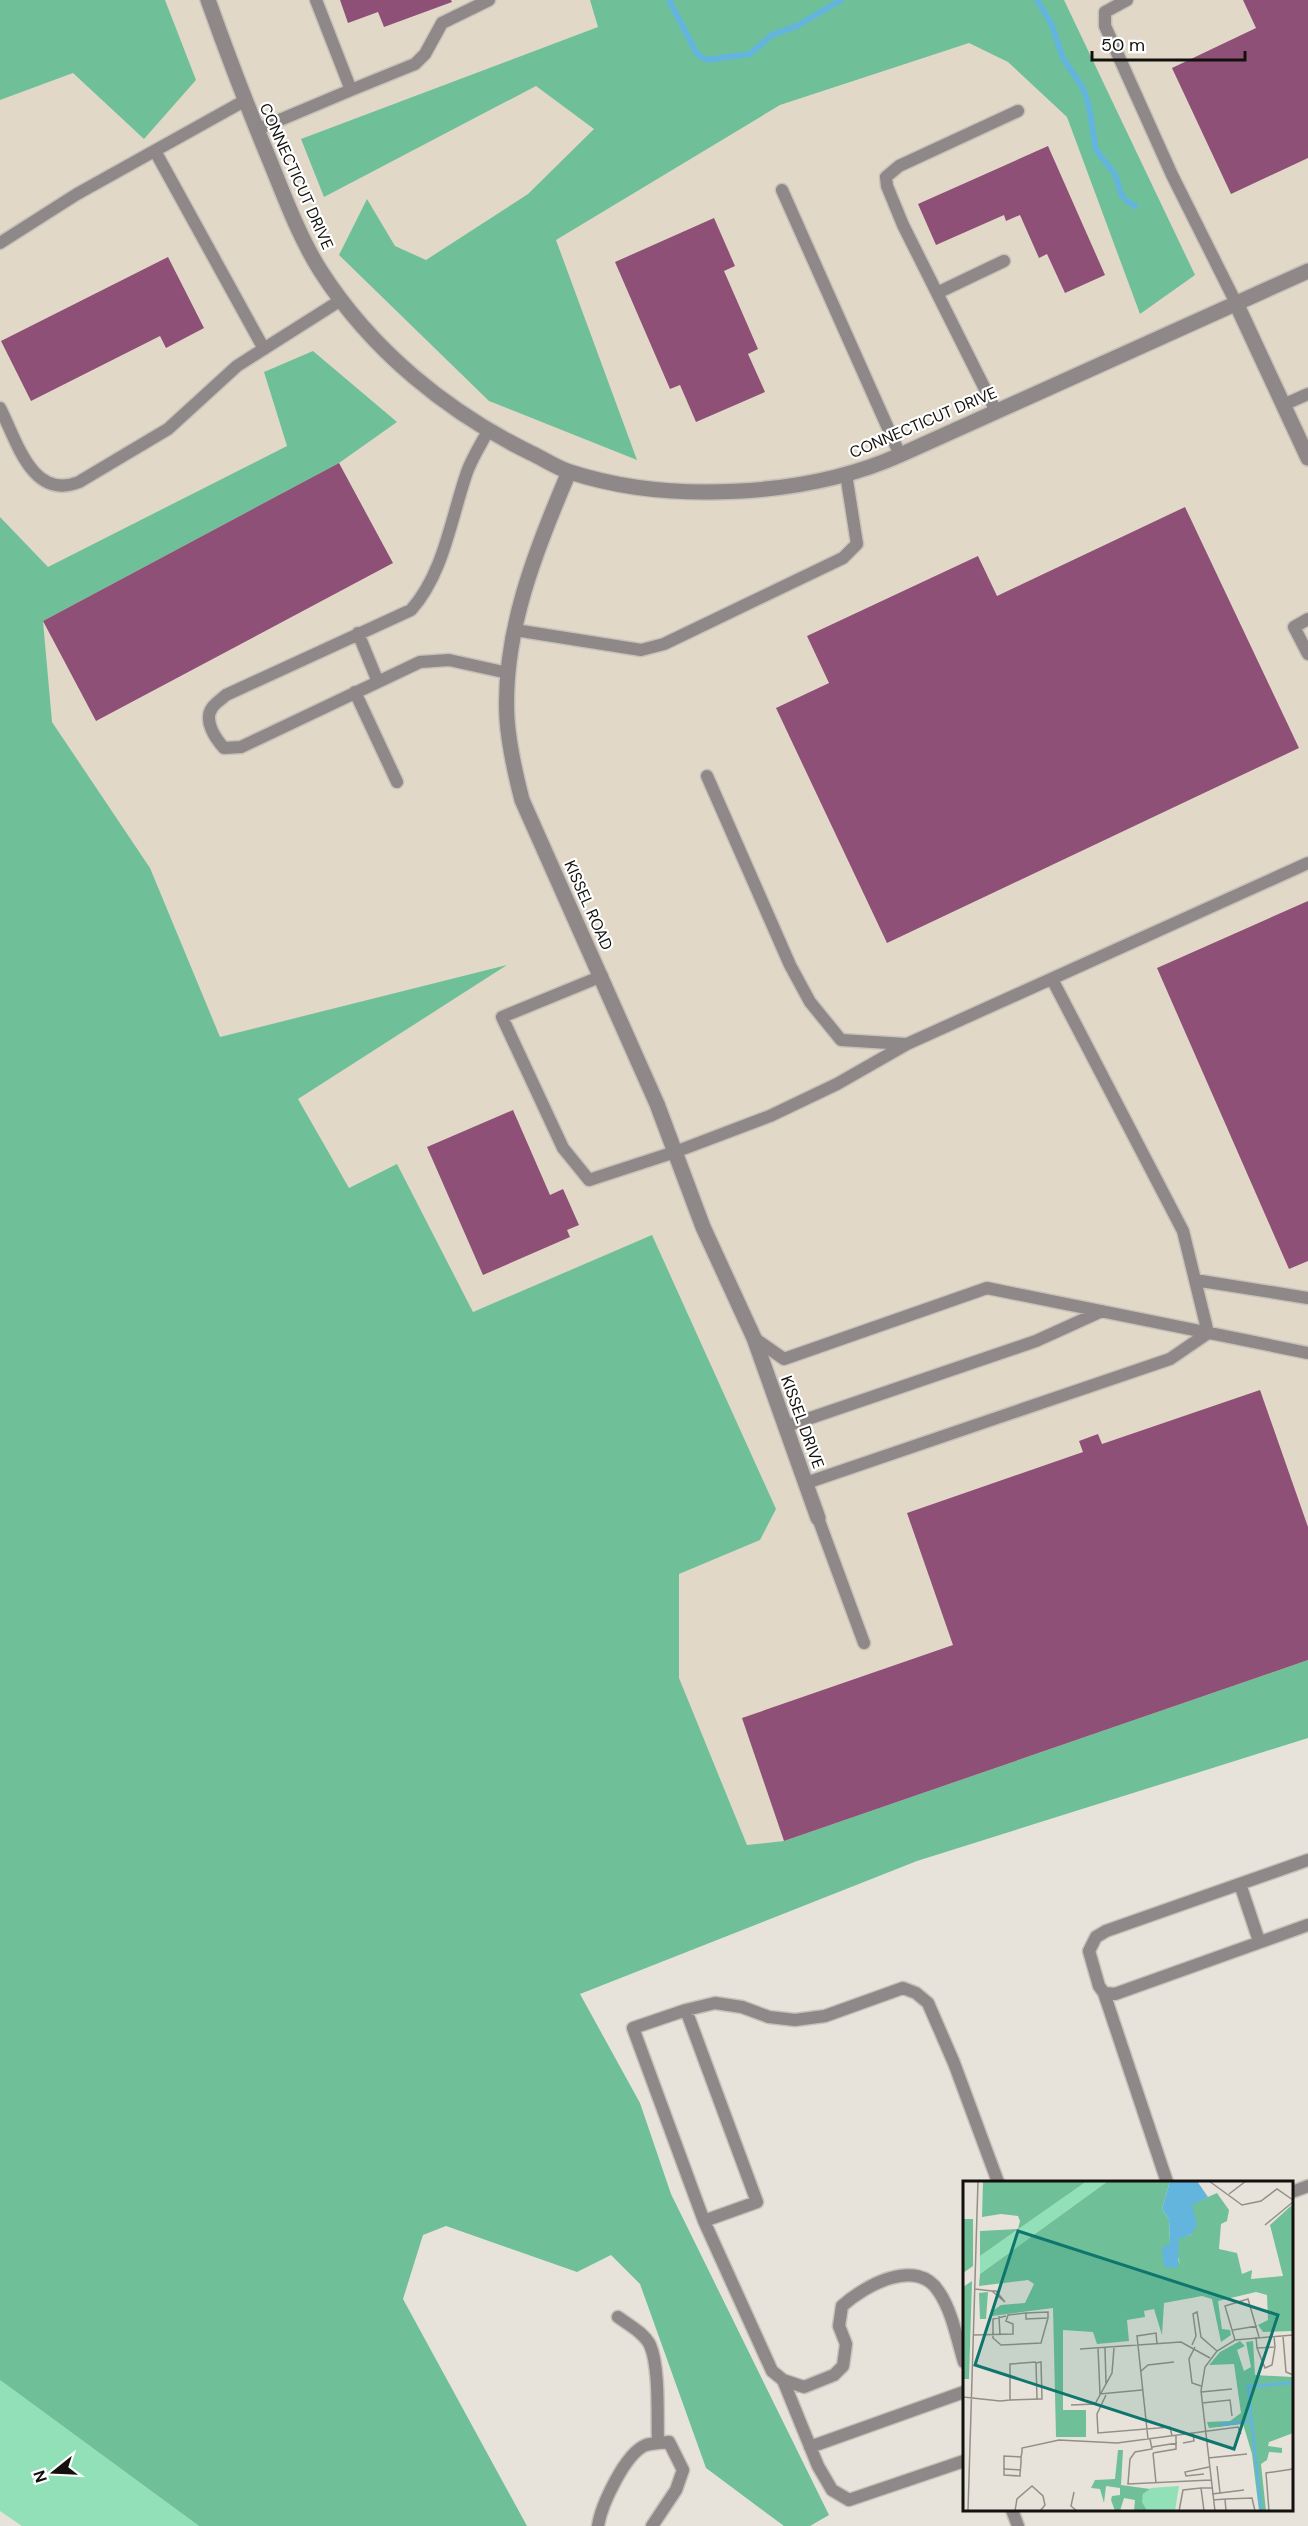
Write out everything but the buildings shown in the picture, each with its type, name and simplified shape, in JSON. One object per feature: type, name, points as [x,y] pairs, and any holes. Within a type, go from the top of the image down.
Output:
[{"type":"street","name":"CONNECTICUT DRIVE","points":[[208,0],[244,101],[301,234],[319,269],[341,300],[390,356],[419,381],[488,431],[570,472],[634,486],[699,493],[761,490],[846,474],[900,455],[1308,271]]},
{"type":"street","points":[[1236,303],[1308,458]]},
{"type":"street","name":"KISSEL ROAD","points":[[570,472],[542,536],[515,630],[508,673],[509,745],[522,800],[602,976],[657,1104],[703,1227],[754,1338]]},
{"type":"street","name":"KISSEL DRIVE","points":[[754,1338],[818,1518]]},
{"type":"lane","points":[[316,0],[351,90]]},
{"type":"lane","points":[[256,129],[415,64],[425,54],[442,23],[489,0]]},
{"type":"lane","points":[[1127,0],[1105,12],[1105,26],[1172,175],[1236,303]]},
{"type":"lane","points":[[0,243],[77,194],[244,101]]},
{"type":"lane","points":[[996,411],[903,225],[887,186],[886,177],[899,166],[1018,111]]},
{"type":"lane","points":[[155,151],[264,349]]},
{"type":"lane","points":[[783,190],[900,455]]},
{"type":"lane","points":[[937,294],[1005,261]]},
{"type":"lane","points":[[0,408],[30,468],[43,482],[56,487],[67,487],[80,482],[168,429],[237,366],[341,300]]},
{"type":"lane","points":[[1283,405],[1308,394]]},
{"type":"lane","points":[[488,431],[467,470],[451,528],[424,595],[411,610],[226,695],[211,709],[209,720],[216,739],[224,748],[231,748],[272,733],[420,662],[450,660],[508,673]]},
{"type":"lane","points":[[515,630],[641,650],[664,644],[843,558],[857,544],[846,474]]},
{"type":"lane","points":[[1308,619],[1294,627],[1308,654]]},
{"type":"lane","points":[[358,633],[378,682]]},
{"type":"lane","points":[[355,692],[397,782]]},
{"type":"lane","points":[[707,776],[790,965],[810,1002],[841,1040],[906,1044]]},
{"type":"lane","points":[[602,976],[502,1017],[563,1148],[589,1180],[675,1152],[770,1116],[837,1084],[906,1044],[1308,863]]},
{"type":"lane","points":[[1052,979],[1184,1231],[1208,1333]]},
{"type":"lane","points":[[1195,1280],[1308,1298]]},
{"type":"lane","points":[[754,1338],[784,1359],[987,1288],[1308,1353]]},
{"type":"lane","points":[[787,1426],[1036,1341],[1102,1311]]},
{"type":"lane","points":[[806,1483],[1170,1359],[1208,1333]]},
{"type":"lane","points":[[818,1518],[864,1643]]},
{"type":"lane","points":[[1167,2181],[1089,1952],[1096,1937],[1106,1931],[1308,1860]]},
{"type":"lane","points":[[1240,1884],[1259,1941]]},
{"type":"lane","points":[[1104,1993],[1115,1994],[1308,1924]]},
{"type":"lane","points":[[963,2359],[939,2291],[926,2279],[907,2274],[857,2292],[842,2306],[838,2326],[846,2343],[843,2366],[834,2375],[804,2387],[783,2380],[772,2371],[704,2222],[633,2028],[715,2003],[742,2007],[769,2017],[795,2020],[825,2016],[903,1988],[916,1993],[928,2003],[954,2063],[998,2181]]},
{"type":"lane","points":[[686,2010],[757,2202],[704,2222]]},
{"type":"lane","points":[[1293,2192],[1308,2186]]},
{"type":"lane","points":[[618,2318],[637,2331],[650,2345],[657,2382],[658,2444]]},
{"type":"lane","points":[[783,2380],[810,2447],[832,2490],[849,2500],[963,2461]]},
{"type":"lane","points":[[810,2447],[963,2392]]},
{"type":"lane","points":[[598,2526],[600,2511],[626,2463],[644,2446],[669,2442],[683,2470],[676,2490],[652,2526]]},
{"type":"lane","points":[[1012,2511],[1018,2526]]},
{"type":"shaded area","points":[[0,0],[1308,0],[1308,1724],[595,1953],[0,765]]},
{"type":"green space","points":[[0,0],[165,0],[196,80],[144,139],[73,73],[0,100]]},
{"type":"green space","points":[[590,0],[1064,0],[1195,275],[1140,314],[1067,117],[1008,62],[969,43],[780,105],[556,240],[637,460],[489,401],[339,255],[367,199],[395,246],[426,260],[528,194],[594,129],[536,86],[324,197],[301,139],[598,27]]},
{"type":"green space","points":[[313,351],[397,422],[339,463],[43,621],[52,722],[150,868],[220,1037],[507,965],[298,1099],[349,1188],[397,1164],[473,1312],[652,1235],[776,1509],[760,1540],[679,1574],[679,1678],[747,1845],[784,1841],[1308,1660],[1308,1738],[917,1861],[580,1994],[640,2103],[671,2194],[829,2515],[810,2526],[784,2526],[706,2468],[640,2284],[611,2255],[577,2272],[446,2226],[423,2235],[403,2299],[527,2526],[199,2526],[0,2380],[0,517],[48,567],[287,446],[264,372]]},
{"type":"green space","points":[[0,2380],[199,2526],[22,2526],[0,2511]]},
{"type":"waterway","points":[[669,0],[697,54],[707,60],[750,54],[772,35],[797,26],[841,0]]},
{"type":"waterway","points":[[1037,0],[1051,23],[1063,58],[1083,88],[1089,106],[1096,150],[1115,174],[1121,194],[1135,206]]}]
